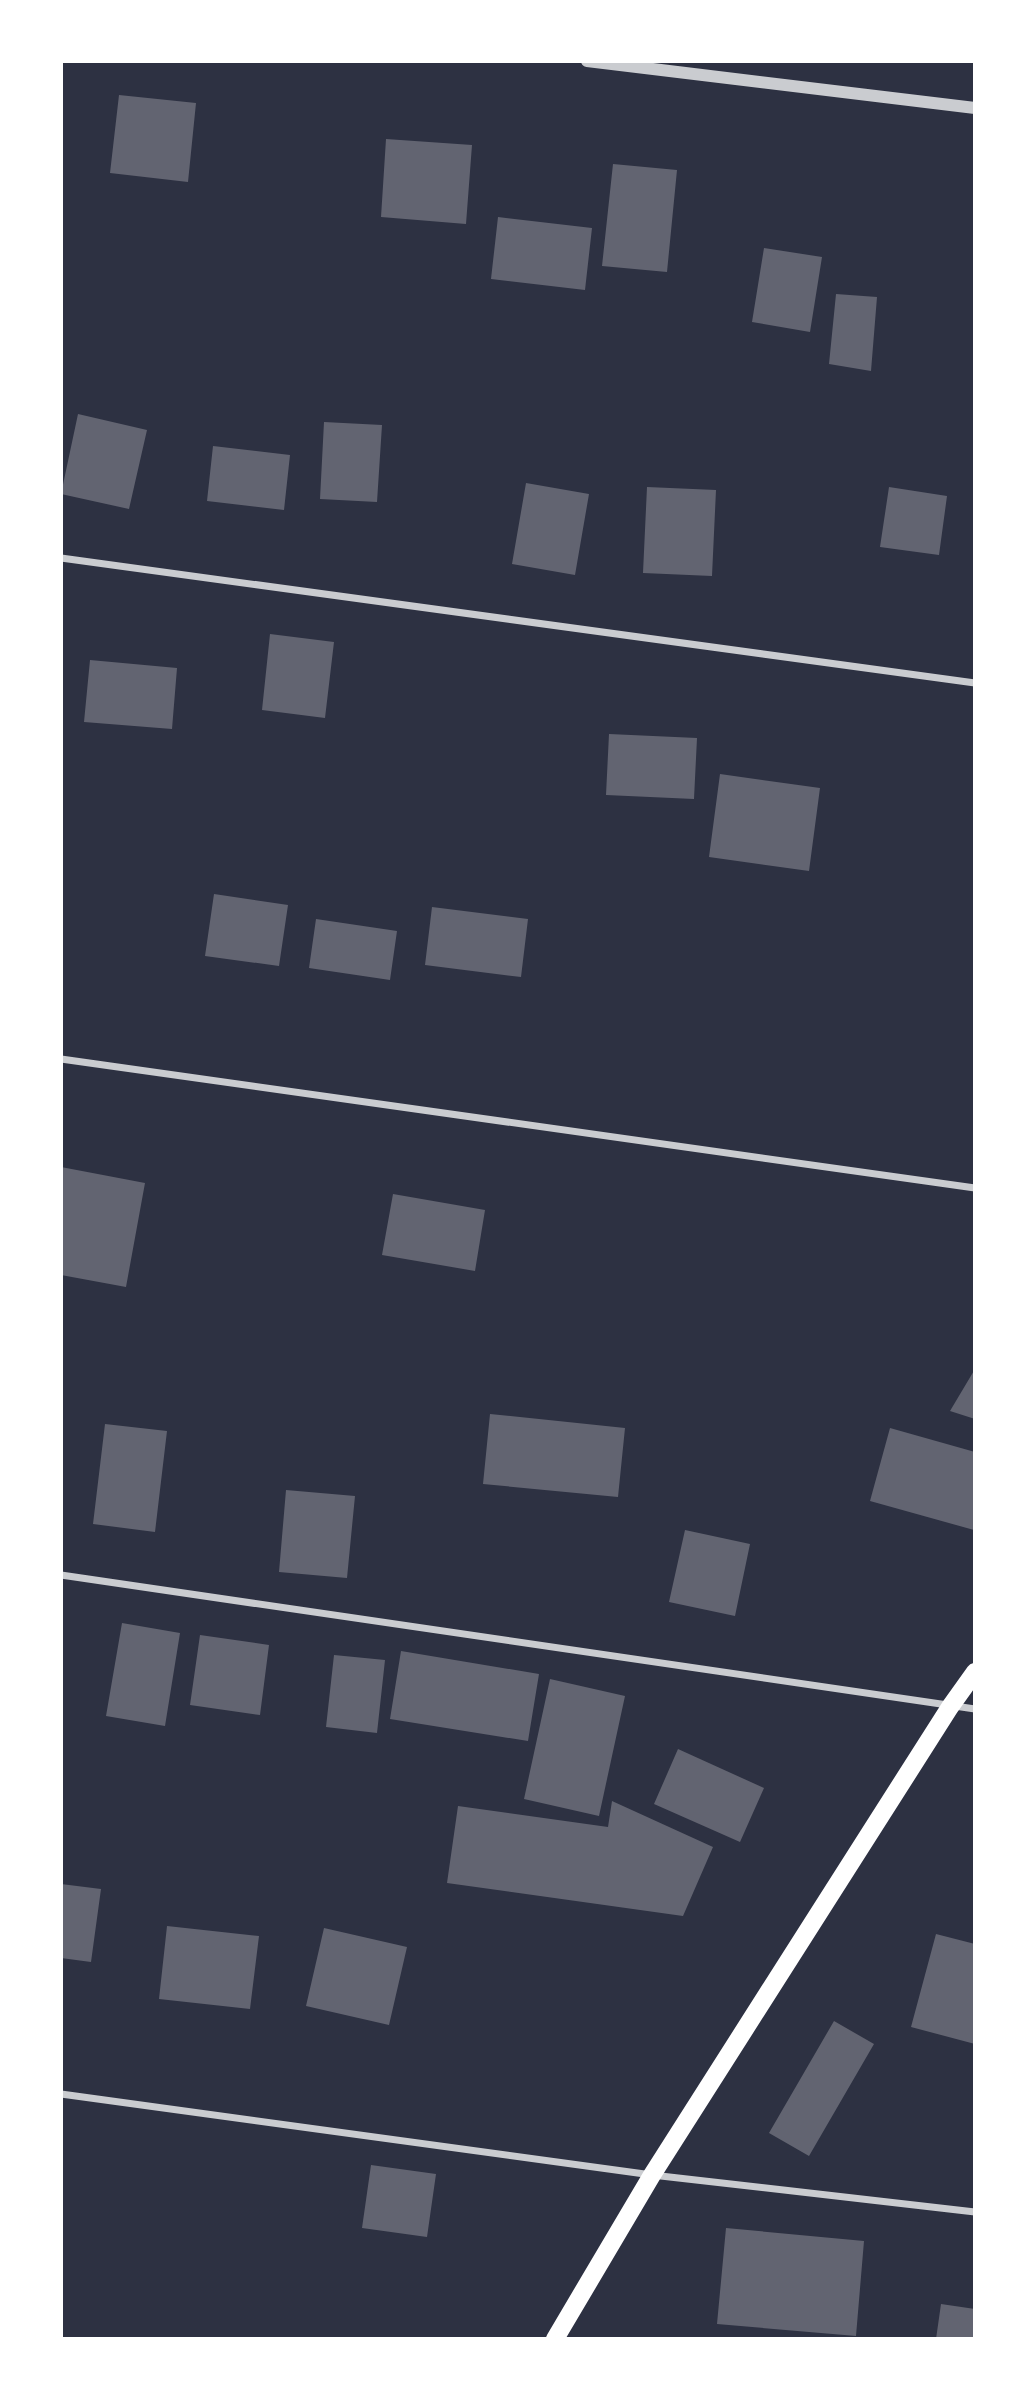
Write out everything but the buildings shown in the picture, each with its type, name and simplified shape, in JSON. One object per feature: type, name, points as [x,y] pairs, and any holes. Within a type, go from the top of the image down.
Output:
[{"type":"main road","points":[[555,2339],[652,2175],[950,1707],[975,1672]]},
{"type":"street","points":[[587,61],[975,108]]},
{"type":"street","points":[[61,558],[975,683]]},
{"type":"street","points":[[61,1059],[975,1188]]},
{"type":"street","points":[[61,1575],[975,1709]]},
{"type":"street","points":[[61,2094],[652,2175],[975,2212]]}]
